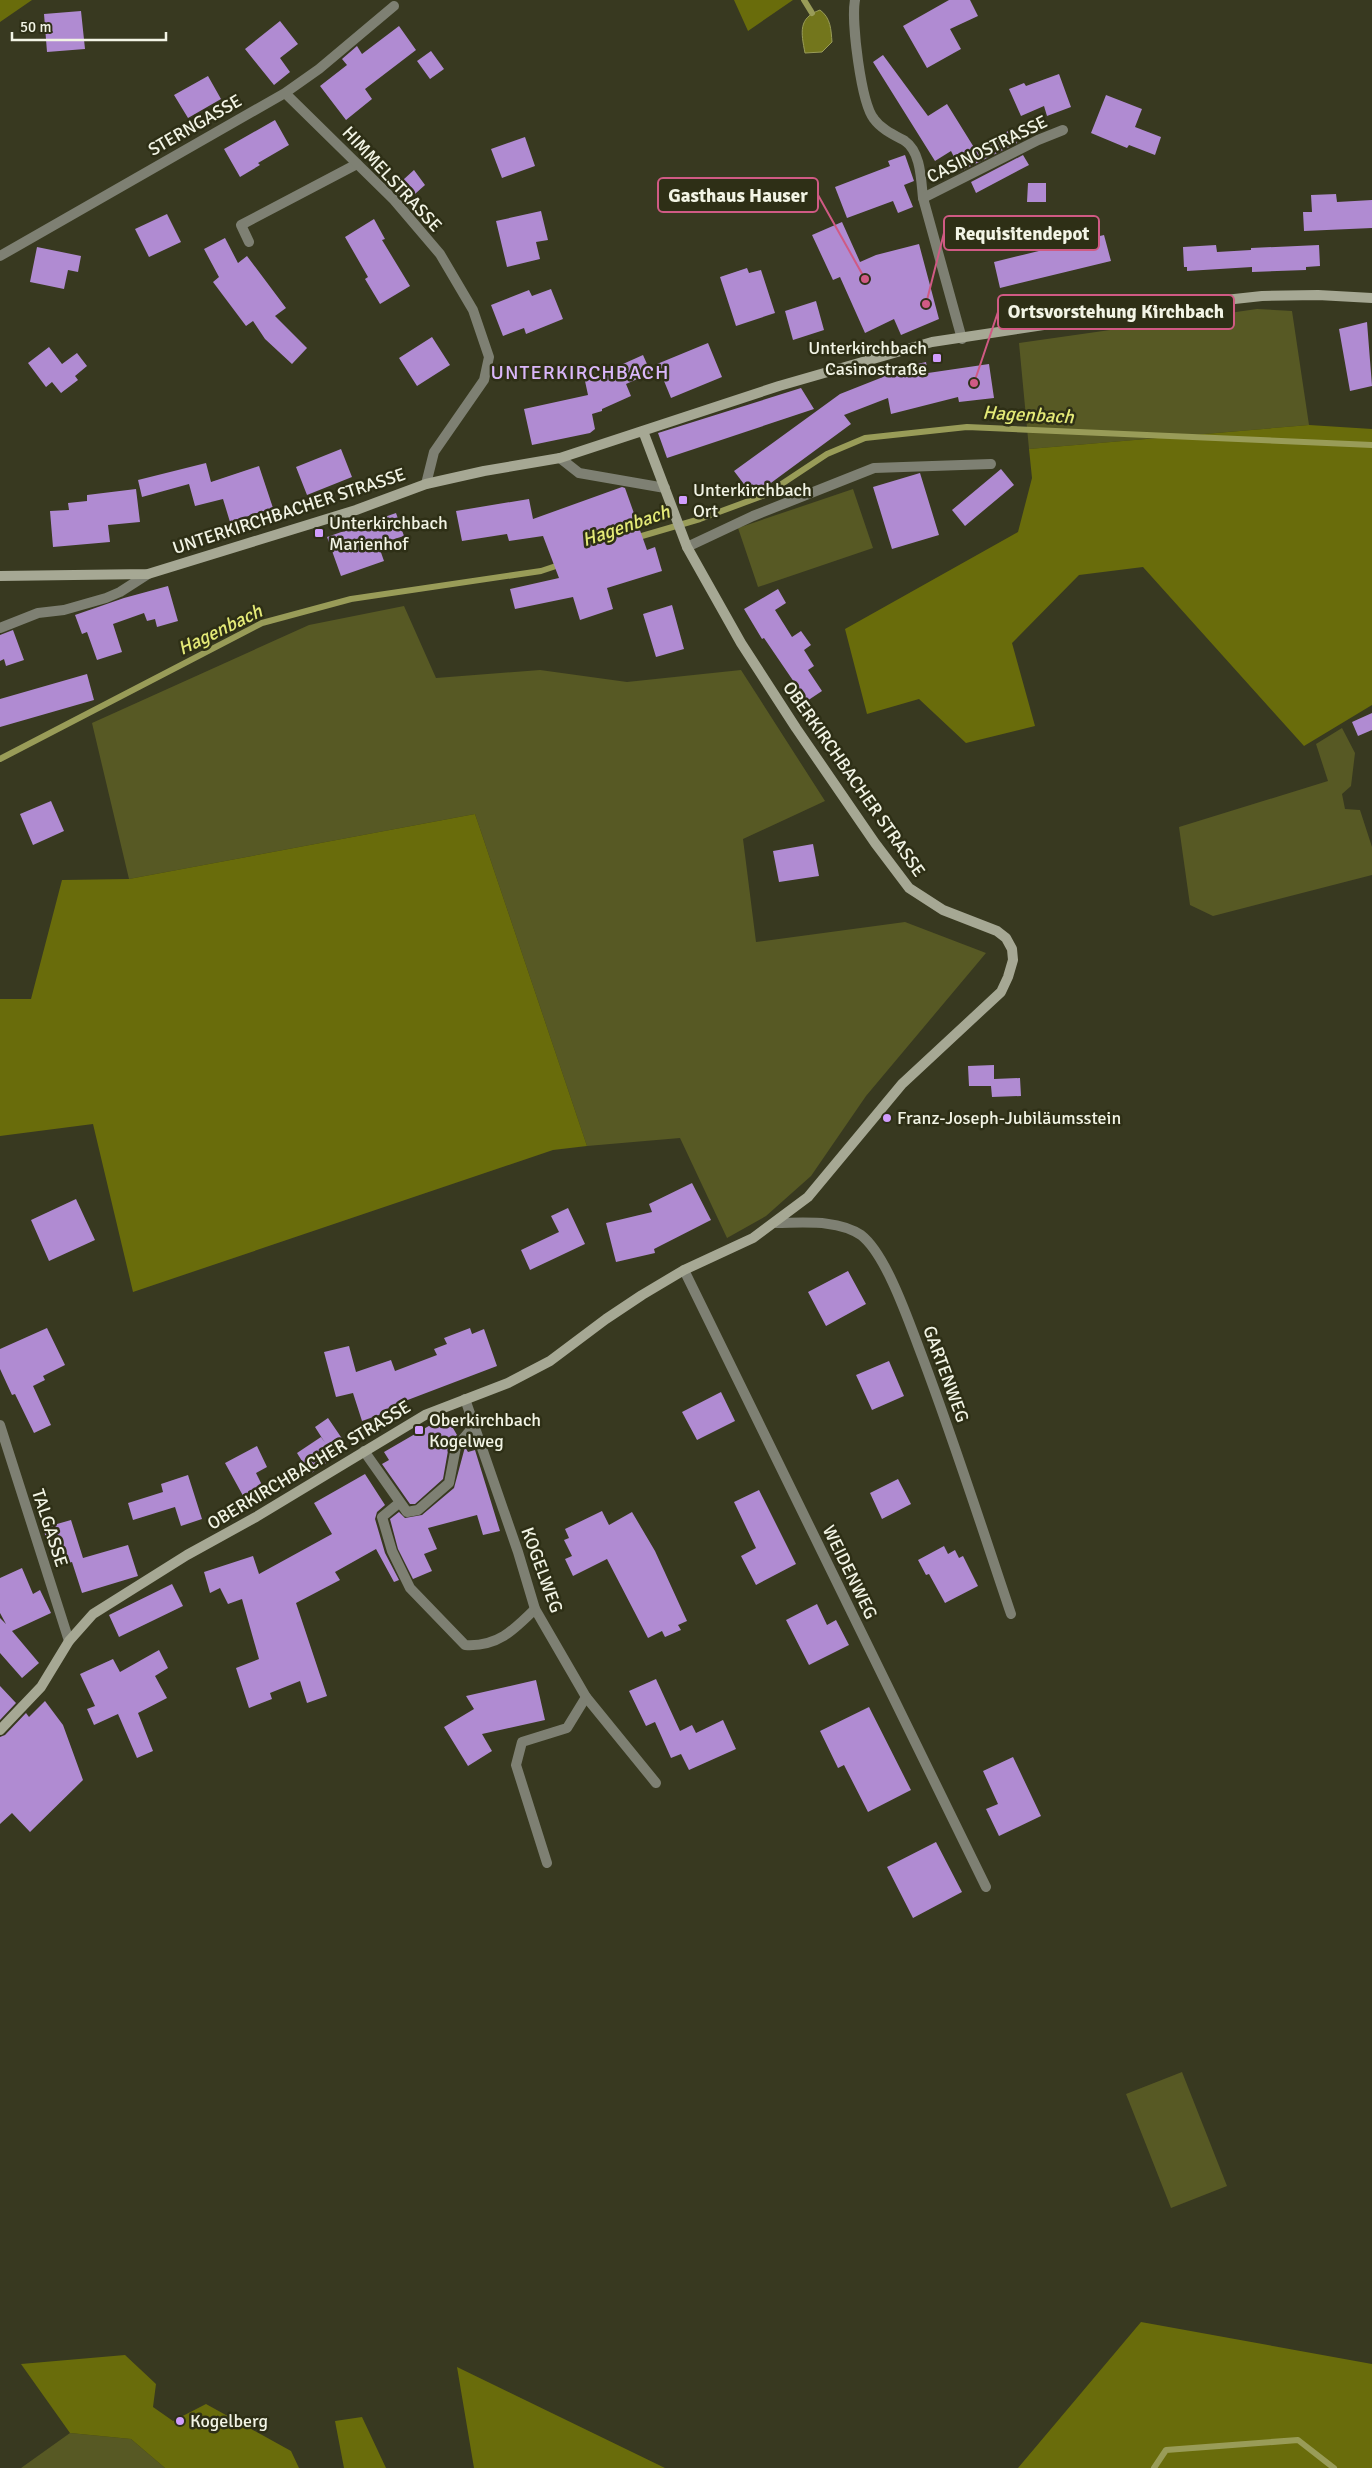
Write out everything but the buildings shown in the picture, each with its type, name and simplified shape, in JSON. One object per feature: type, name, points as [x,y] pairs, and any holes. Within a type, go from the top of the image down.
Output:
[{"type":"street","points":[[855,0],[853,14],[866,98],[873,119],[890,133],[907,143],[917,159],[923,198]]},
{"type":"street","name":"STERNGASSE","points":[[0,256],[285,93],[319,69],[394,6]]},
{"type":"street","name":"HIMMELSTRASSE","points":[[285,93],[394,200],[440,254],[473,310],[489,357],[484,380],[434,452],[426,484]]},
{"type":"street","name":"CASINOSTRASSE","points":[[962,339],[923,198],[1038,140],[1063,130]]},
{"type":"street","points":[[249,242],[240,225],[358,164]]},
{"type":"street","name":"UNTERKIRCHBACHER STRASSE","points":[[0,576],[148,574],[348,512],[426,484],[484,471],[560,458],[779,386],[932,342],[962,339],[1170,306],[1262,296],[1318,295],[1372,298]]},
{"type":"street","name":"OBERKIRCHBACHER STRASSE","points":[[0,1730],[41,1687],[69,1641],[93,1614],[424,1415],[508,1383],[542,1366],[606,1318],[684,1270],[753,1238],[776,1223],[808,1197],[902,1084],[1001,992],[1011,969],[1012,949],[1006,938],[997,931],[943,910],[909,888],[796,728],[741,643],[687,547],[643,431]]},
{"type":"street","points":[[560,458],[578,473],[665,488]]},
{"type":"street","points":[[687,547],[752,516],[874,468],[991,464]]},
{"type":"street","points":[[0,628],[38,613],[64,610],[120,592],[148,574]]},
{"type":"street","name":"GARTENWEG","points":[[776,1223],[842,1226],[862,1236],[882,1263],[899,1296],[948,1427],[1011,1614]]},
{"type":"street","name":"WEIDENWEG","points":[[684,1270],[986,1887]]},
{"type":"street","name":"KOGELWEG","points":[[465,1399],[518,1552],[534,1609],[586,1697],[656,1784]]},
{"type":"street","name":"TALGASSE","points":[[0,1425],[69,1641]]},
{"type":"street","points":[[364,1451],[407,1512],[418,1510],[449,1483],[456,1446],[474,1426]]},
{"type":"street","points":[[399,1503],[382,1517],[396,1558],[410,1588],[465,1645],[482,1646],[501,1638],[534,1609]]},
{"type":"street","points":[[547,1863],[516,1765],[522,1742],[567,1728],[586,1697]]},
{"type":"shaded area","points":[[0,0],[32,0],[0,22]]},
{"type":"shaded area","points":[[734,0],[793,0],[748,31]]},
{"type":"shaded area","points":[[820,10],[828,20],[832,42],[822,52],[805,53],[803,27],[808,17]]},
{"type":"shaded area","points":[[1257,309],[1292,311],[1309,425],[1029,449],[1019,343]]},
{"type":"shaded area","points":[[1309,425],[1372,429],[1372,705],[1304,746],[1143,567],[1079,575],[1012,643],[1035,726],[966,743],[919,699],[867,714],[845,629],[1018,532],[1032,478],[1029,449]]},
{"type":"shaded area","points":[[853,489],[873,548],[758,587],[738,528]]},
{"type":"shaded area","points":[[404,606],[436,678],[540,670],[627,682],[741,670],[825,801],[743,839],[756,942],[905,922],[986,953],[866,1096],[811,1176],[766,1216],[727,1238],[680,1138],[587,1146],[475,814],[129,879],[92,723],[309,625]]},
{"type":"shaded area","points":[[1342,728],[1355,753],[1351,786],[1342,794],[1345,809],[1360,810],[1372,847],[1372,875],[1213,916],[1190,905],[1179,827],[1328,781],[1316,744]]},
{"type":"shaded area","points":[[475,814],[587,1146],[553,1150],[133,1292],[93,1124],[0,1136],[0,999],[31,999],[62,880],[129,879]]},
{"type":"shaded area","points":[[1182,2072],[1227,2186],[1171,2208],[1126,2094]]},
{"type":"shaded area","points":[[1141,2322],[1372,2364],[1372,2468],[1018,2468]]},
{"type":"shaded area","points":[[125,2355],[156,2384],[153,2407],[173,2421],[206,2404],[291,2451],[299,2468],[165,2468],[131,2439],[70,2433],[21,2364]]},
{"type":"shaded area","points":[[457,2367],[665,2468],[474,2468]]},
{"type":"shaded area","points":[[362,2417],[386,2468],[344,2468],[335,2421]]},
{"type":"shaded area","points":[[70,2433],[131,2439],[165,2468],[21,2468]]},
{"type":"waterway","points":[[804,0],[812,13]]},
{"type":"waterway","name":"Hagenbach","points":[[635,538],[700,519],[765,495],[827,454],[865,438],[967,427],[1372,445]]},
{"type":"waterway","name":"Hagenbach","points":[[0,759],[262,623],[351,599],[541,571],[562,564]]},
{"type":"waterway","points":[[1154,2468],[1166,2450],[1298,2440],[1334,2468]]},
{"type":"place","name":"Gasthaus Hauser","points":[[865,279]]},
{"type":"place","name":"Requisitendepot","points":[[926,304]]},
{"type":"place","name":"Unterkirchbach Casinostraße","points":[[937,358]]},
{"type":"place","name":"Ortsvorstehung Kirchbach","points":[[974,383]]},
{"type":"place","name":"Unterkirchbach Ort","points":[[683,500]]},
{"type":"place","name":"Unterkirchbach Marienhof","points":[[319,533]]},
{"type":"place","name":"Franz-Joseph-Jubiläumsstein","points":[[887,1118]]},
{"type":"place","name":"Oberkirchbach Kogelweg","points":[[419,1430]]},
{"type":"place","name":"Kogelberg","points":[[180,2421]]},
{"type":"district","name":"UNTERKIRCHBACH","points":[[580,372]]}]
